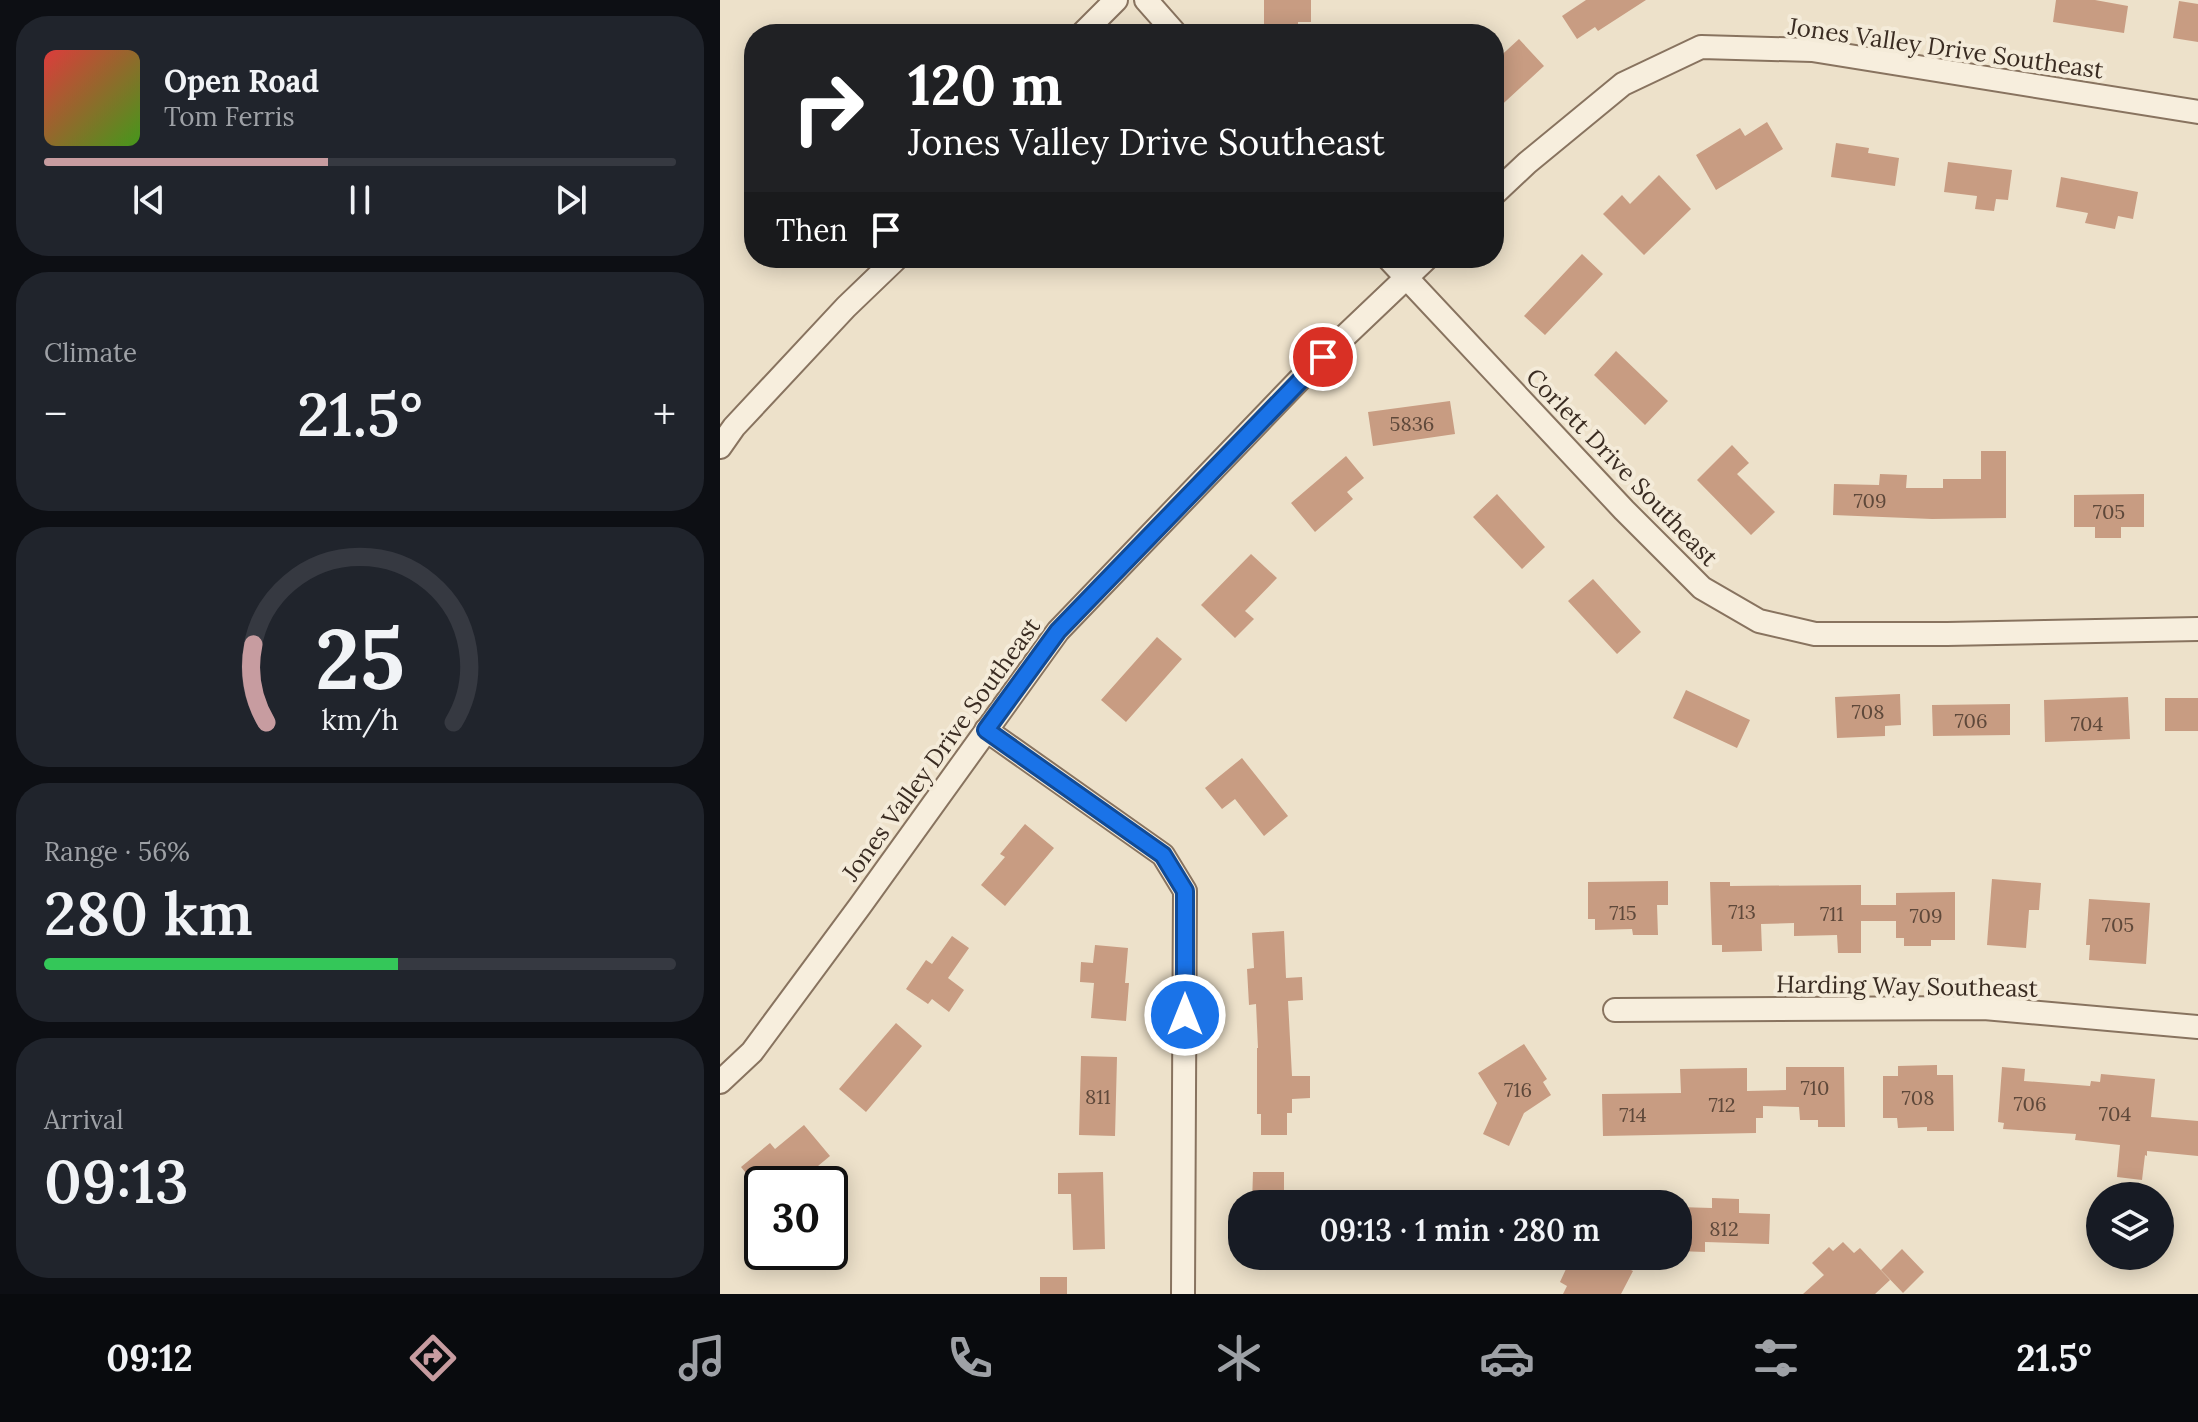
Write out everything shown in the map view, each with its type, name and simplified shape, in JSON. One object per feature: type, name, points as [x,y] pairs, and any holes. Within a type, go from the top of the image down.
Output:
[{"type":"street","points":[[1092,24],[1116,0]]},
{"type":"street","points":[[1146,0],[1167,24]]},
{"type":"street","name":"Jones Valley Drive Southeast","points":[[1504,185],[1623,84],[1701,47],[1812,50],[2198,112]]},
{"type":"street","points":[[720,447],[734,427],[887,268]]},
{"type":"street","name":"Corlett Drive Southeast","points":[[1397,268],[1624,510],[1702,588],[1759,621],[1815,634],[2198,629]]},
{"type":"street","name":"Jones Valley Drive Southeast","points":[[720,1082],[752,1052],[1058,631],[1303,376],[1416,268]]},
{"type":"street","points":[[986,730],[1163,855],[1185,891],[1183,1294]]},
{"type":"street","name":"Harding Way Southeast","points":[[1615,1010],[1984,1008],[2198,1027]]},
{"type":"building","points":[[1264,0],[1311,0],[1311,22],[1264,24]]},
{"type":"building","points":[[1586,0],[1646,0],[1598,31],[1595,27],[1577,39],[1562,16]]},
{"type":"building","points":[[2056,0],[2095,0],[2128,6],[2124,33],[2053,22]]},
{"type":"building","points":[[2179,1],[2198,4],[2198,42],[2173,38]]},
{"type":"building","points":[[1519,39],[1544,66],[1504,103],[1504,53]]},
{"type":"building","points":[[1767,122],[1783,149],[1716,190],[1696,155],[1740,128],[1745,136]]},
{"type":"building","points":[[1836,143],[1869,148],[1868,153],[1899,158],[1895,186],[1831,177]]},
{"type":"building","points":[[1948,162],[2012,170],[2008,200],[1996,199],[1994,211],[1975,209],[1977,196],[1944,192]]},
{"type":"building","points":[[1659,175],[1691,209],[1644,255],[1603,214],[1622,195],[1630,204]]},
{"type":"building","points":[[2061,177],[2138,192],[2133,219],[2118,216],[2115,229],[2085,223],[2088,213],[2056,207]]},
{"type":"building","points":[[1582,254],[1603,274],[1545,335],[1524,316]]},
{"type":"building","points":[[1616,351],[1668,401],[1645,425],[1594,375]]},
{"type":"building","points":[[1450,401],[1455,434],[1373,446],[1368,412]]},
{"type":"building","points":[[1732,445],[1749,463],[1737,474],[1775,512],[1751,535],[1697,480]]},
{"type":"building","points":[[1981,451],[2006,451],[2006,518],[1833,515],[1834,484],[1879,485],[1880,474],[1907,475],[1906,488],[1943,488],[1943,479],[1981,479]]},
{"type":"building","points":[[1346,456],[1364,478],[1347,492],[1353,499],[1315,532],[1291,503]]},
{"type":"building","points":[[1497,494],[1545,547],[1522,569],[1473,517]]},
{"type":"building","points":[[2144,494],[2144,527],[2121,527],[2121,538],[2095,538],[2095,527],[2074,527],[2074,495]]},
{"type":"building","points":[[1251,554],[1277,578],[1245,611],[1254,619],[1235,638],[1201,605]]},
{"type":"building","points":[[1593,579],[1641,632],[1617,654],[1568,601]]},
{"type":"building","points":[[1157,637],[1182,659],[1126,722],[1101,700]]},
{"type":"building","points":[[1686,690],[1750,720],[1737,748],[1673,718]]},
{"type":"building","points":[[1900,694],[1901,725],[1885,726],[1885,736],[1837,738],[1835,697]]},
{"type":"building","points":[[2128,697],[2130,739],[2045,742],[2044,700]]},
{"type":"building","points":[[2165,698],[2198,698],[2198,731],[2165,731]]},
{"type":"building","points":[[2010,704],[2010,735],[1933,736],[1932,705]]},
{"type":"building","points":[[1242,758],[1288,816],[1264,836],[1235,799],[1222,809],[1205,788]]},
{"type":"building","points":[[1025,824],[1054,848],[1005,906],[981,885],[1005,857],[1000,854]]},
{"type":"building","points":[[1992,879],[2041,883],[2039,910],[2029,910],[2026,948],[1987,945]]},
{"type":"building","points":[[1668,881],[1668,905],[1657,905],[1658,935],[1633,935],[1632,929],[1595,930],[1595,919],[1588,919],[1588,882]]},
{"type":"building","points":[[1710,882],[1730,882],[1730,886],[1861,885],[1861,905],[1896,905],[1896,893],[1955,892],[1955,940],[1931,940],[1931,946],[1904,946],[1904,938],[1896,938],[1896,921],[1861,921],[1861,953],[1838,953],[1837,935],[1794,936],[1794,923],[1761,924],[1762,951],[1722,952],[1722,945],[1712,945]]},
{"type":"building","points":[[2089,899],[2150,903],[2146,964],[2089,960],[2090,945],[2086,945]]},
{"type":"building","points":[[1284,931],[1286,978],[1302,977],[1303,1000],[1288,1001],[1292,1076],[1310,1076],[1310,1098],[1292,1099],[1292,1113],[1287,1113],[1287,1135],[1261,1135],[1261,1114],[1257,1114],[1256,1004],[1249,1005],[1247,969],[1254,968],[1252,933]]},
{"type":"building","points":[[952,936],[969,948],[948,978],[964,990],[949,1012],[932,999],[928,1004],[906,989],[926,960],[932,964]]},
{"type":"building","points":[[1095,945],[1128,948],[1126,1021],[1091,1018],[1094,983],[1080,982],[1081,962],[1093,963]]},
{"type":"building","points":[[896,1023],[922,1046],[866,1112],[839,1089]]},
{"type":"building","points":[[1524,1044],[1547,1079],[1543,1082],[1551,1095],[1524,1113],[1509,1146],[1483,1134],[1497,1103],[1478,1073]]},
{"type":"building","points":[[1081,1056],[1117,1057],[1115,1136],[1079,1135]]},
{"type":"building","points":[[1937,1065],[1937,1075],[1953,1075],[1954,1131],[1927,1131],[1927,1127],[1898,1128],[1897,1118],[1883,1118],[1883,1076],[1898,1076],[1898,1066]]},
{"type":"building","points":[[1786,1067],[1844,1067],[1845,1127],[1818,1127],[1818,1120],[1800,1120],[1799,1107],[1763,1106],[1763,1118],[1756,1118],[1756,1133],[1603,1136],[1602,1094],[1681,1093],[1680,1069],[1747,1068],[1747,1091],[1786,1090]]},
{"type":"building","points":[[2002,1067],[2025,1069],[2024,1081],[2090,1086],[2091,1081],[2100,1082],[2101,1074],[2155,1079],[2151,1117],[2198,1121],[2198,1156],[2147,1151],[2142,1180],[2117,1177],[2120,1145],[2075,1140],[2076,1134],[2003,1129],[2004,1123],[1998,1122]]},
{"type":"building","points":[[804,1125],[830,1156],[818,1166],[744,1166],[744,1171],[741,1167],[770,1143],[775,1149]]},
{"type":"building","points":[[1103,1172],[1105,1249],[1073,1250],[1071,1194],[1058,1194],[1058,1173]]},
{"type":"building","points":[[1253,1172],[1284,1172],[1284,1190],[1252,1190]]},
{"type":"building","points":[[1712,1198],[1739,1199],[1739,1213],[1770,1214],[1769,1244],[1705,1242],[1705,1252],[1692,1252],[1692,1207],[1712,1208]]},
{"type":"building","points":[[1843,1242],[1854,1253],[1860,1248],[1890,1280],[1875,1294],[1803,1294],[1824,1275],[1812,1263],[1829,1247],[1833,1251]]},
{"type":"building","points":[[1902,1249],[1924,1272],[1903,1293],[1881,1270]]},
{"type":"building","points":[[1566,1270],[1633,1271],[1621,1294],[1563,1294],[1567,1286],[1560,1282]]},
{"type":"building","points":[[1040,1277],[1067,1277],[1067,1294],[1040,1294]]},
{"type":"route","points":[[1185,1015],[1185,891],[1163,855],[986,730],[1058,631],[1323,357]]}]
